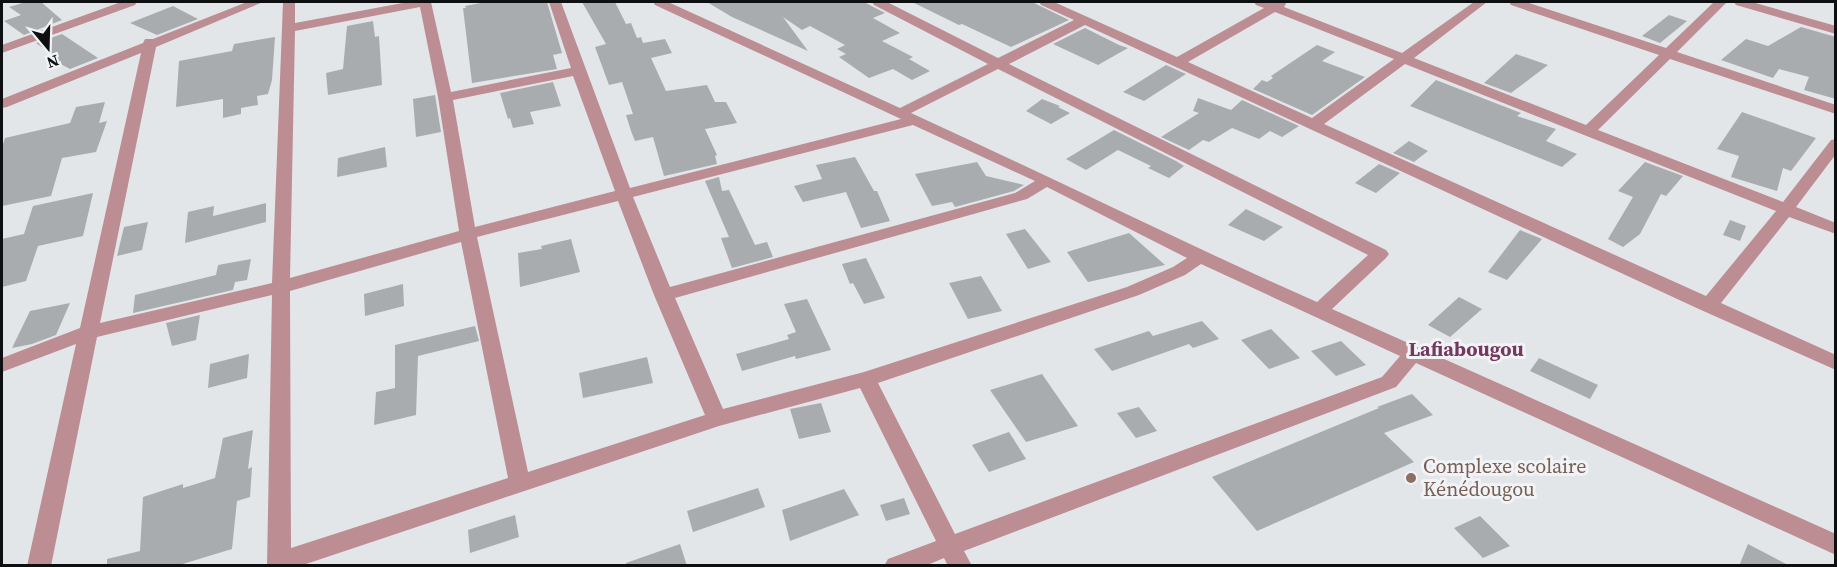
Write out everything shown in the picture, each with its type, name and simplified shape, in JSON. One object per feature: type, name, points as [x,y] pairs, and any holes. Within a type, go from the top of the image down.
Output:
[{"type":"street","points":[[2,49],[131,2]]},
{"type":"street","points":[[2,104],[150,42],[257,2]]},
{"type":"street","points":[[289,2],[280,286],[280,564],[717,419],[866,379],[1133,291],[1179,271],[1200,257]]},
{"type":"street","points":[[288,28],[425,2],[445,97],[468,234],[520,485]]},
{"type":"street","points":[[555,2],[624,195],[663,295],[717,419]]},
{"type":"street","points":[[659,2],[1047,181],[1200,257],[1836,544]]},
{"type":"street","points":[[878,2],[1380,254],[1320,310]]},
{"type":"street","points":[[1046,2],[1836,363]]},
{"type":"street","points":[[1314,124],[1481,2]]},
{"type":"street","points":[[1515,2],[1836,110]]},
{"type":"street","points":[[1588,131],[1721,2]]},
{"type":"street","points":[[1740,2],[1836,30]]},
{"type":"street","points":[[1178,62],[1273,3],[1836,230]]},
{"type":"street","points":[[2,365],[87,333],[280,286],[468,234],[624,195],[908,116],[999,64],[1085,20]]},
{"type":"street","points":[[39,566],[150,42]]},
{"type":"street","points":[[445,97],[578,71]]},
{"type":"street","points":[[1708,306],[1786,210],[1836,143]]},
{"type":"street","points":[[663,295],[1021,196],[1047,181]]},
{"type":"street","points":[[896,566],[1389,382],[1414,352]]},
{"type":"street","points":[[866,379],[960,566]]},
{"type":"building","points":[[26,2],[41,2],[62,20],[24,35],[4,21],[21,15],[9,7]]},
{"type":"building","points":[[486,2],[547,2],[562,53],[553,55],[557,69],[472,83],[463,8]]},
{"type":"building","points":[[582,2],[615,2],[626,24],[631,23],[637,38],[641,37],[643,43],[665,39],[672,53],[651,58],[666,91],[707,85],[715,102],[726,102],[737,123],[705,129],[717,155],[715,156],[717,164],[664,176],[653,137],[635,141],[626,115],[633,114],[622,82],[609,85],[595,47],[606,44]]},
{"type":"building","points":[[707,2],[864,2],[885,13],[873,18],[900,33],[882,41],[913,57],[909,59],[930,71],[912,80],[893,69],[869,78],[839,57],[846,54],[837,49],[845,45],[810,26],[802,30],[783,17],[808,51],[732,17]]},
{"type":"building","points":[[912,2],[1032,2],[1069,20],[1011,47]]},
{"type":"building","points":[[173,6],[198,19],[157,35],[130,23]]},
{"type":"building","points":[[1669,15],[1687,21],[1660,43],[1642,36]]},
{"type":"building","points":[[373,21],[375,37],[379,36],[382,85],[328,95],[326,73],[343,69],[347,26]]},
{"type":"building","points":[[1801,27],[1836,37],[1836,99],[1804,90],[1809,77],[1779,69],[1773,78],[1721,60],[1746,39],[1768,46]]},
{"type":"building","points":[[1085,28],[1128,48],[1098,65],[1053,44]]},
{"type":"building","points":[[62,34],[98,58],[70,69],[47,57],[53,55],[36,43]]},
{"type":"building","points":[[275,37],[272,80],[268,94],[257,96],[258,105],[241,108],[241,114],[223,118],[223,99],[176,107],[179,61],[232,51],[234,44]]},
{"type":"building","points":[[1317,45],[1335,52],[1322,61],[1365,77],[1312,115],[1253,89],[1262,80],[1267,82],[1273,78],[1271,76]]},
{"type":"building","points":[[1516,54],[1548,65],[1511,93],[1484,83]]},
{"type":"building","points":[[1166,65],[1186,74],[1144,101],[1123,92]]},
{"type":"building","points":[[1436,80],[1521,113],[1517,116],[1556,129],[1546,141],[1577,154],[1562,167],[1410,106]]},
{"type":"building","points":[[553,82],[561,106],[530,112],[534,124],[513,128],[500,93]]},
{"type":"building","points":[[435,95],[441,132],[416,137],[413,99]]},
{"type":"building","points":[[1198,98],[1231,110],[1242,100],[1299,126],[1282,137],[1270,131],[1259,139],[1232,128],[1209,142],[1203,140],[1189,150],[1161,137],[1199,113],[1193,111]]},
{"type":"building","points":[[1042,99],[1070,113],[1051,124],[1026,111]]},
{"type":"building","points":[[105,102],[99,123],[107,121],[96,152],[62,158],[51,196],[2,206],[2,147],[5,138],[70,123],[76,107]]},
{"type":"building","points":[[1742,112],[1816,138],[1791,171],[1783,168],[1777,191],[1731,177],[1739,156],[1717,149]]},
{"type":"building","points":[[1114,130],[1184,166],[1169,178],[1148,168],[1151,166],[1118,150],[1086,170],[1066,159]]},
{"type":"building","points":[[1409,141],[1428,151],[1414,162],[1393,153]]},
{"type":"building","points":[[385,147],[387,167],[337,177],[338,158]]},
{"type":"building","points":[[855,157],[874,191],[877,191],[890,221],[861,228],[846,192],[803,202],[794,186],[822,179],[816,165]]},
{"type":"building","points":[[977,162],[986,176],[1024,185],[1014,191],[955,207],[952,202],[932,206],[915,174]]},
{"type":"building","points":[[1645,162],[1683,176],[1666,196],[1661,194],[1640,234],[1623,247],[1608,239],[1633,197],[1618,191]]},
{"type":"building","points":[[1379,164],[1400,173],[1376,193],[1355,183]]},
{"type":"building","points":[[719,177],[722,191],[729,190],[755,245],[767,242],[773,257],[732,268],[721,238],[729,237],[705,181]]},
{"type":"building","points":[[93,193],[83,236],[38,246],[26,281],[2,287],[2,239],[24,234],[33,206]]},
{"type":"building","points":[[266,203],[266,222],[185,243],[188,212],[214,206],[213,216]]},
{"type":"building","points":[[1246,209],[1283,227],[1264,241],[1228,225]]},
{"type":"building","points":[[1730,220],[1746,226],[1740,241],[1723,235]]},
{"type":"building","points":[[148,222],[142,250],[117,256],[124,227]]},
{"type":"building","points":[[1025,229],[1051,262],[1028,269],[1006,234]]},
{"type":"building","points":[[1520,230],[1542,239],[1507,280],[1488,272]]},
{"type":"building","points":[[1129,233],[1165,265],[1088,282],[1067,252]]},
{"type":"building","points":[[571,239],[580,272],[520,287],[518,253],[542,249],[541,246]]},
{"type":"building","points":[[866,258],[885,298],[864,304],[853,283],[850,284],[842,264]]},
{"type":"building","points":[[251,259],[247,280],[235,282],[233,290],[133,313],[135,295],[216,275],[218,265]]},
{"type":"building","points":[[981,276],[1002,311],[968,319],[949,283]]},
{"type":"building","points":[[403,284],[404,306],[365,316],[364,294]]},
{"type":"building","points":[[1459,297],[1482,309],[1450,337],[1428,325]]},
{"type":"building","points":[[807,299],[831,350],[796,359],[795,356],[742,371],[736,354],[789,339],[787,335],[796,332],[784,304]]},
{"type":"building","points":[[70,303],[56,335],[32,344],[12,348],[30,311]]},
{"type":"building","points":[[200,315],[196,340],[172,346],[166,323]]},
{"type":"building","points":[[1202,321],[1219,339],[1193,348],[1189,344],[1112,371],[1094,349],[1149,331],[1153,336]]},
{"type":"building","points":[[475,326],[479,341],[418,356],[416,415],[374,425],[376,392],[395,388],[395,345]]},
{"type":"building","points":[[1271,329],[1300,358],[1269,369],[1241,340]]},
{"type":"building","points":[[1341,341],[1366,365],[1336,376],[1311,351]]},
{"type":"building","points":[[249,354],[247,378],[208,388],[210,364]]},
{"type":"building","points":[[647,357],[653,383],[583,398],[579,373]]},
{"type":"building","points":[[1539,358],[1598,385],[1590,399],[1530,371]]},
{"type":"building","points":[[1042,374],[1078,426],[1026,442],[990,390]]},
{"type":"building","points":[[1412,394],[1433,415],[1384,433],[1414,462],[1257,531],[1212,477],[1379,408],[1377,407]]},
{"type":"building","points":[[821,403],[831,432],[799,439],[790,409]]},
{"type":"building","points":[[1139,407],[1157,431],[1136,438],[1117,413]]},
{"type":"building","points":[[253,430],[248,469],[252,467],[250,497],[237,501],[232,549],[176,566],[107,566],[107,559],[140,551],[143,497],[183,484],[183,488],[215,478],[223,438]]},
{"type":"building","points":[[1009,432],[1026,459],[989,472],[972,445]]},
{"type":"building","points":[[758,488],[765,507],[693,532],[687,511]]},
{"type":"building","points":[[844,489],[859,515],[790,541],[782,510]]},
{"type":"building","points":[[904,498],[910,514],[886,521],[880,505]]},
{"type":"building","points":[[515,515],[519,537],[470,553],[468,530]]},
{"type":"building","points":[[1480,516],[1510,546],[1483,558],[1454,528]]},
{"type":"building","points":[[680,544],[687,566],[626,566],[626,563]]},
{"type":"building","points":[[1748,544],[1790,566],[1739,566]]},
{"type":"place","name":"Complexe scolaire Kénédougou","points":[[1411,478]]},
{"type":"district","name":"Lafiabougou","points":[[1466,349]]}]
